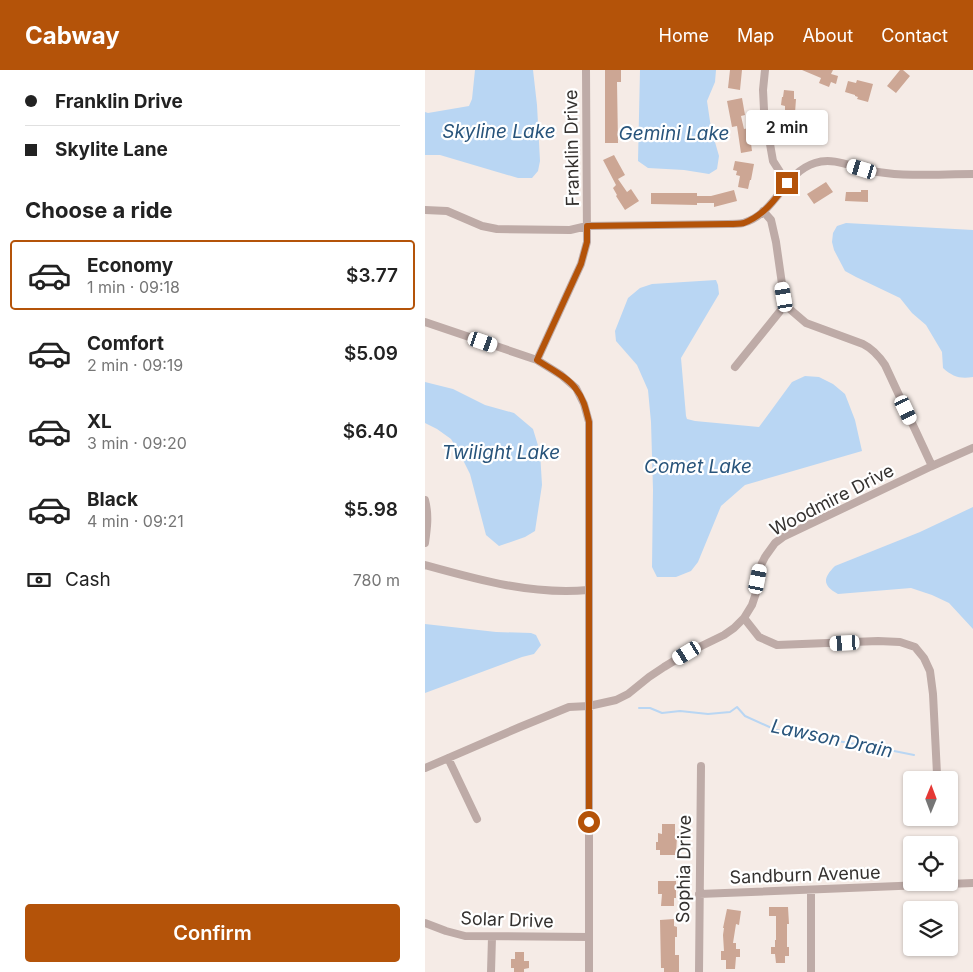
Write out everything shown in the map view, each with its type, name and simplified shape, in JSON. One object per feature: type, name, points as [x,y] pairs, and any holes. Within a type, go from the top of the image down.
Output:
[{"type":"street","name":"Franklin Drive","points":[[537,360],[581,264],[587,242],[586,70]]},
{"type":"street","points":[[765,70],[764,110],[773,161],[787,183]]},
{"type":"street","points":[[425,210],[447,211],[482,226],[497,229],[569,230],[587,226],[728,224],[743,223],[763,211],[773,202],[787,183],[804,167],[815,162],[830,160],[876,172],[917,175],[973,174]]},
{"type":"street","points":[[763,211],[771,220],[785,305],[806,323],[869,346],[879,356],[932,466]]},
{"type":"street","points":[[735,367],[785,305]]},
{"type":"street","points":[[425,322],[537,360],[561,375],[576,388],[585,404],[589,422],[589,972]]},
{"type":"street","name":"Woodmire Drive","points":[[425,768],[569,707],[589,706],[616,700],[628,694],[664,667],[687,653],[724,635],[744,618],[756,594],[761,565],[769,549],[783,537],[973,448]]},
{"type":"street","points":[[425,500],[427,507],[425,544]]},
{"type":"street","points":[[425,565],[476,579],[536,590],[567,592],[588,590]]},
{"type":"street","points":[[744,618],[759,636],[777,645],[900,642],[915,647],[924,658],[931,672],[937,771]]},
{"type":"street","points":[[448,758],[477,819]]},
{"type":"street","name":"Sophia Drive","points":[[699,972],[701,766]]},
{"type":"street","name":"Sandburn Avenue","points":[[699,894],[973,883]]},
{"type":"street","points":[[811,890],[811,972]]},
{"type":"street","name":"Solar Drive","points":[[425,923],[465,936],[492,938],[589,937]]},
{"type":"street","points":[[491,972],[492,938]]},
{"type":"water","name":"Skyline Lake","points":[[475,70],[533,70],[540,161],[538,171],[532,178],[518,178],[440,155],[425,155],[425,112],[469,106],[472,99]]},
{"type":"water","name":"Gemini Lake","points":[[640,70],[716,70],[715,82],[707,101],[711,128],[719,156],[717,169],[709,174],[684,170],[648,168],[638,161]]},
{"type":"water","points":[[846,223],[973,230],[973,377],[957,377],[943,368],[942,352],[926,325],[912,313],[900,298],[845,271],[832,242],[833,233],[837,226]]},
{"type":"water","name":"Comet Lake","points":[[716,280],[719,294],[681,358],[687,419],[759,427],[792,382],[805,376],[819,377],[833,384],[845,394],[855,420],[862,451],[745,485],[721,506],[698,562],[691,571],[676,577],[657,577],[652,567],[653,490],[648,390],[637,365],[616,341],[615,331],[628,298],[640,288],[652,284]]},
{"type":"water","name":"Twilight Lake","points":[[425,382],[453,389],[485,405],[514,413],[533,429],[540,452],[542,485],[535,531],[525,537],[499,546],[486,535],[470,474],[460,454],[451,439],[425,423]]},
{"type":"water","points":[[973,507],[973,629],[949,603],[911,588],[838,594],[829,588],[826,578],[835,566],[920,532]]},
{"type":"water","points":[[425,624],[496,632],[531,633],[536,635],[541,645],[534,654],[425,693]]},
{"type":"building","points":[[605,70],[621,70],[621,82],[617,82],[618,143],[605,143]]},
{"type":"building","points":[[730,70],[742,70],[740,90],[728,88]]},
{"type":"building","points":[[802,70],[833,70],[831,74],[838,76],[836,84],[831,82],[829,87],[819,83],[821,78]]},
{"type":"building","points":[[900,70],[903,70],[910,76],[896,93],[887,86]]},
{"type":"building","points":[[857,80],[873,84],[868,102],[857,99],[858,97],[855,95],[845,92],[848,81],[856,83]]},
{"type":"building","points":[[784,90],[794,91],[794,99],[796,99],[795,113],[785,113],[785,106],[781,105]]},
{"type":"building","points":[[742,98],[745,115],[741,116],[744,129],[749,128],[752,151],[741,153],[737,126],[732,127],[727,101]]},
{"type":"building","points":[[614,155],[625,175],[618,179],[627,192],[631,189],[639,201],[625,210],[616,196],[613,188],[616,185],[603,160]]},
{"type":"building","points":[[735,161],[754,164],[748,189],[738,187],[740,176],[736,175],[737,171],[733,170]]},
{"type":"building","points":[[826,182],[833,192],[814,204],[807,194]]},
{"type":"building","points":[[734,190],[737,201],[714,207],[714,203],[697,203],[697,205],[651,204],[651,193],[697,193],[697,196],[711,196]]},
{"type":"building","points":[[861,190],[868,190],[868,202],[845,201],[846,192],[861,192]]},
{"type":"building","points":[[662,824],[675,824],[675,836],[677,836],[676,855],[660,855],[660,850],[656,850],[658,833],[662,834]]},
{"type":"building","points":[[658,881],[676,881],[674,906],[661,906],[662,894],[658,894]]},
{"type":"building","points":[[769,907],[788,907],[787,947],[789,947],[789,956],[785,956],[785,963],[776,963],[775,954],[771,954],[771,947],[775,947],[776,940],[776,916],[769,916]]},
{"type":"building","points":[[727,909],[741,911],[739,925],[736,924],[733,943],[736,943],[736,949],[740,949],[740,957],[736,957],[735,969],[726,969],[726,960],[721,960],[721,951],[724,951],[723,928]]},
{"type":"building","points":[[674,919],[674,926],[677,927],[675,955],[679,955],[679,972],[664,972],[664,968],[661,968],[660,920]]},
{"type":"building","points":[[515,952],[524,952],[524,961],[529,961],[529,968],[524,969],[524,972],[514,972],[514,968],[511,968],[511,959],[515,959]]},
{"type":"waterway","name":"Lawson Drain","points":[[639,708],[650,708],[662,713],[680,711],[708,714],[730,712],[737,707],[745,716],[776,730],[914,755]]},
{"type":"route","points":[[589,822],[589,422],[585,404],[576,388],[561,375],[537,360],[581,264],[587,242],[587,226],[743,223],[763,211],[773,202],[787,183]]}]
